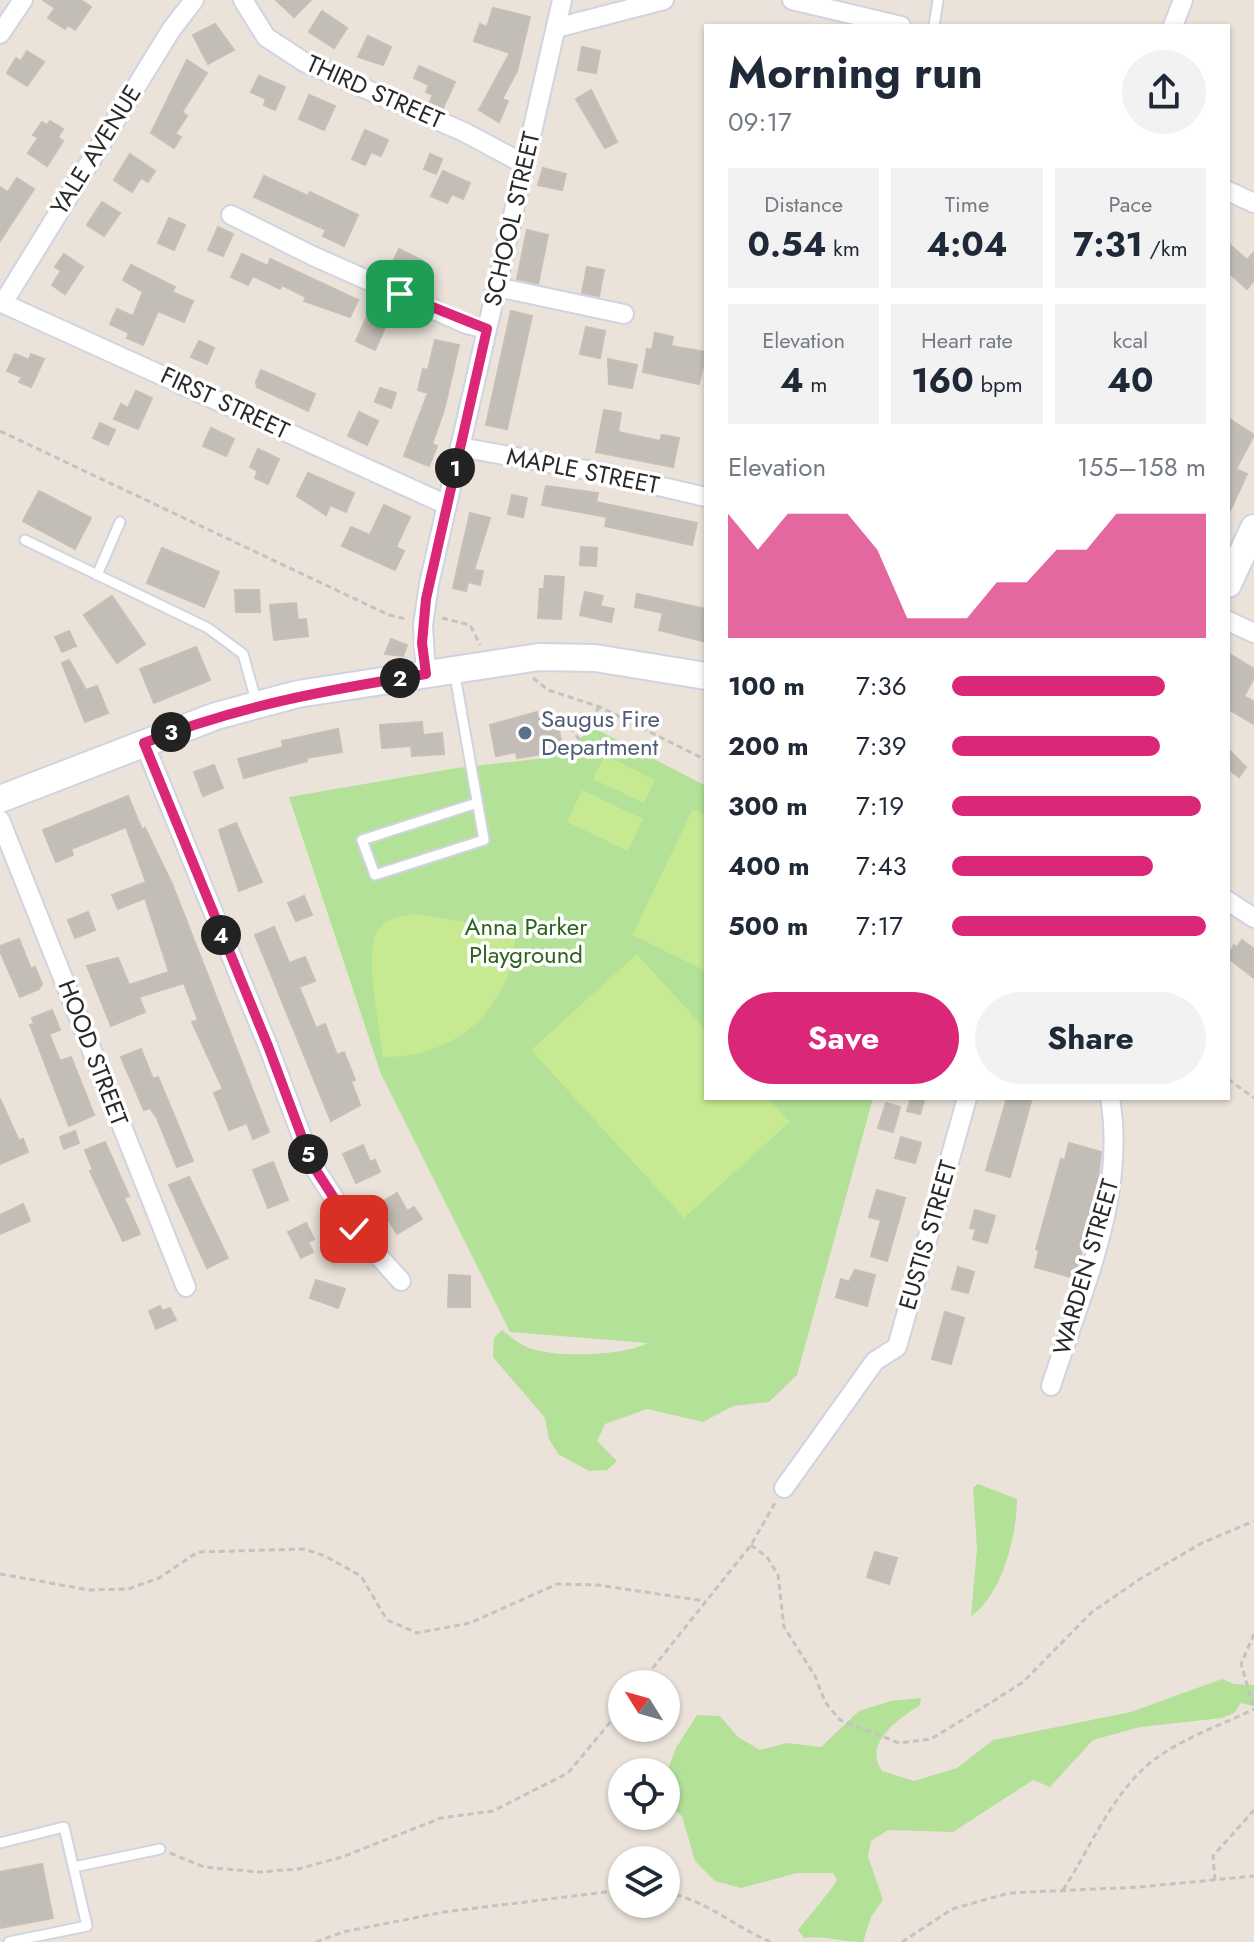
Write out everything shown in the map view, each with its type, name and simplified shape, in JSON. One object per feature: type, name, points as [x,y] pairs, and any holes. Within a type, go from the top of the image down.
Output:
[{"type":"main road","points":[[1230,580],[1254,528]]},
{"type":"main road","points":[[0,799],[144,743],[257,704],[426,674],[530,658],[569,657],[623,661],[704,676]]},
{"type":"street","points":[[0,34],[23,0]]},
{"type":"street","name":"YALE AVENUE","points":[[2,302],[171,30],[194,0]]},
{"type":"street","name":"THIRD STREET","points":[[243,0],[266,37],[304,62],[464,132],[524,164]]},
{"type":"street","name":"SCHOOL STREET","points":[[426,674],[423,619],[562,0]]},
{"type":"street","points":[[556,28],[664,0]]},
{"type":"street","points":[[792,0],[893,24]]},
{"type":"street","points":[[1174,24],[1183,0]]},
{"type":"street","points":[[1230,192],[1254,203]]},
{"type":"street","points":[[231,215],[313,256],[466,324],[487,329]]},
{"type":"street","points":[[497,287],[624,314]]},
{"type":"street","name":"FIRST STREET","points":[[2,302],[447,505]]},
{"type":"street","name":"MAPLE STREET","points":[[460,447],[598,472],[704,497]]},
{"type":"street","points":[[1230,622],[1254,633]]},
{"type":"street","points":[[144,743],[268,1046],[312,1164],[354,1229],[401,1281]]},
{"type":"street","name":"HOOD STREET","points":[[0,820],[186,1287]]},
{"type":"street","points":[[1230,902],[1252,912]]},
{"type":"street","name":"EUSTIS STREET","points":[[784,1488],[875,1361],[897,1347],[966,1100]]},
{"type":"street","name":"WARDEN STREET","points":[[1051,1386],[1110,1202],[1116,1160],[1110,1100]]},
{"type":"lane","points":[[934,24],[938,0]]},
{"type":"lane","points":[[97,575],[120,522]]},
{"type":"lane","points":[[25,540],[208,628],[243,654],[257,704]]},
{"type":"lane","points":[[454,670],[484,840],[375,875],[362,840],[477,803]]},
{"type":"lane","points":[[0,1843],[64,1827],[87,1926],[9,1942]]},
{"type":"lane","points":[[74,1867],[160,1849]]},
{"type":"path","points":[[0,431],[389,615],[410,619]]},
{"type":"path","points":[[435,619],[458,619],[470,625],[480,648]]},
{"type":"path","points":[[532,677],[548,690],[600,707],[704,759]]},
{"type":"path","points":[[584,758],[585,747],[572,730],[571,721],[576,716],[592,715],[600,707]]},
{"type":"path","points":[[1230,1080],[1254,1098]]},
{"type":"path","points":[[651,1670],[751,1545],[784,1488]]},
{"type":"path","points":[[751,1545],[767,1557],[778,1575],[784,1627],[815,1676],[825,1702],[840,1720],[899,1743],[931,1739],[1004,1694],[1023,1682],[1104,1604],[1202,1543],[1254,1521]]},
{"type":"path","points":[[0,1574],[89,1590],[128,1589],[159,1578],[198,1552],[304,1549],[325,1556],[361,1576],[387,1620],[399,1628],[417,1633],[470,1623],[557,1584],[598,1585],[705,1601]]},
{"type":"path","points":[[1063,1890],[1111,1810],[1150,1763],[1185,1741],[1254,1709],[1241,1664],[1254,1634]]},
{"type":"path","points":[[160,1849],[204,1867],[259,1872],[298,1869],[351,1853],[441,1818],[493,1811],[568,1773],[608,1725]]},
{"type":"path","points":[[1215,1880],[1213,1856],[1254,1810]]},
{"type":"path","points":[[902,1942],[952,1909],[1009,1893],[1254,1876]]},
{"type":"path","points":[[316,1942],[343,1932],[444,1912],[608,1892]]},
{"type":"path","points":[[680,1897],[707,1905],[737,1927],[771,1942]]},
{"type":"green space","name":"Anna Parker Playground","points":[[596,729],[704,785],[704,1100],[872,1100],[797,1375],[769,1402],[733,1406],[703,1422],[647,1409],[605,1424],[597,1441],[617,1461],[607,1470],[589,1471],[558,1454],[549,1439],[545,1418],[493,1357],[494,1338],[502,1330],[529,1348],[572,1354],[623,1351],[648,1343],[510,1332],[381,1074],[289,797],[457,768],[545,758]]},
{"type":"green space","points":[[605,755],[655,780],[644,803],[593,779]]},
{"type":"green space","points":[[582,790],[643,819],[628,851],[567,822]]},
{"type":"green space","points":[[693,809],[704,815],[704,970],[632,935]]},
{"type":"green space","points":[[415,914],[516,930],[513,957],[505,982],[493,1004],[458,1037],[410,1055],[383,1057],[372,975],[373,943],[384,923]]},
{"type":"green space","points":[[637,954],[704,1028],[704,1100],[770,1100],[790,1122],[684,1218],[531,1050]]},
{"type":"green space","points":[[978,1484],[1017,1499],[1006,1564],[991,1594],[971,1616],[977,1549],[973,1488]]},
{"type":"green space","points":[[1222,1679],[1234,1684],[1254,1685],[1254,1706],[1241,1703],[1234,1713],[1222,1718],[1140,1727],[1093,1740],[1050,1787],[1033,1780],[953,1832],[888,1830],[871,1841],[868,1856],[883,1900],[871,1917],[863,1942],[804,1938],[798,1930],[837,1880],[833,1873],[797,1873],[741,1888],[715,1881],[695,1861],[680,1814],[680,1758],[672,1758],[697,1715],[720,1716],[738,1737],[760,1750],[787,1743],[821,1747],[859,1711],[891,1701],[921,1698],[920,1705],[886,1732],[877,1751],[877,1761],[882,1771],[914,1781],[957,1768],[993,1740],[1131,1712]]},
{"type":"building","points":[[43,0],[81,0],[91,7],[75,30],[68,25],[65,29],[48,18],[55,8]]},
{"type":"building","points":[[276,0],[311,0],[294,17]]},
{"type":"building","points":[[493,8],[530,17],[517,71],[502,99],[508,101],[499,122],[479,110],[510,53],[474,41],[480,24],[487,27]]},
{"type":"building","points":[[322,11],[347,28],[334,48],[309,32]]},
{"type":"building","points":[[215,24],[234,50],[208,64],[193,35]]},
{"type":"building","points":[[368,36],[391,47],[383,65],[358,57]]},
{"type":"building","points":[[582,47],[600,51],[596,73],[578,70]]},
{"type":"building","points":[[27,51],[44,62],[27,86],[7,73],[16,58],[21,61]]},
{"type":"building","points":[[187,60],[207,73],[182,112],[187,116],[175,134],[181,137],[174,148],[151,133]]},
{"type":"building","points":[[419,66],[455,82],[443,108],[430,102],[433,95],[426,92],[429,85],[414,78]]},
{"type":"building","points":[[259,76],[285,87],[275,110],[264,105],[266,99],[251,92]]},
{"type":"building","points":[[591,90],[617,142],[605,148],[576,99]]},
{"type":"building","points":[[309,95],[335,106],[324,130],[299,119]]},
{"type":"building","points":[[50,121],[63,129],[58,137],[63,141],[47,166],[28,153],[38,138],[33,135],[42,122],[47,125]]},
{"type":"building","points":[[365,130],[388,140],[381,156],[371,152],[365,165],[352,159]]},
{"type":"building","points":[[130,154],[155,171],[148,182],[141,178],[132,192],[114,180]]},
{"type":"building","points":[[430,154],[442,159],[436,174],[424,169]]},
{"type":"building","points":[[543,168],[566,174],[562,190],[538,185]]},
{"type":"building","points":[[443,171],[470,183],[463,199],[452,194],[447,203],[431,196]]},
{"type":"building","points":[[264,176],[308,196],[310,192],[358,215],[344,246],[323,236],[326,230],[254,197]]},
{"type":"building","points":[[17,178],[34,189],[0,241],[0,187],[8,192]]},
{"type":"building","points":[[102,202],[120,213],[104,236],[87,225]]},
{"type":"building","points":[[169,218],[185,225],[174,250],[158,243]]},
{"type":"building","points":[[218,227],[233,234],[223,256],[208,250]]},
{"type":"building","points":[[527,230],[548,235],[538,284],[517,279]]},
{"type":"building","points":[[1230,245],[1247,260],[1254,252],[1254,280],[1247,289],[1230,274]]},
{"type":"building","points":[[399,249],[423,261],[416,275],[392,264]]},
{"type":"building","points":[[64,254],[83,267],[65,294],[52,285],[61,271],[55,267]]},
{"type":"building","points":[[242,254],[268,266],[270,259],[358,300],[350,317],[304,301],[306,297],[282,285],[280,289],[253,276],[248,285],[231,277]]},
{"type":"building","points":[[131,265],[175,287],[172,292],[193,301],[184,322],[158,311],[143,345],[127,338],[129,333],[110,324],[117,309],[133,316],[143,292],[123,280]]},
{"type":"building","points":[[587,267],[604,270],[599,296],[582,293]]},
{"type":"building","points":[[511,311],[532,316],[507,429],[486,425]]},
{"type":"building","points":[[369,312],[388,321],[375,350],[356,341]]},
{"type":"building","points":[[586,327],[605,331],[600,358],[580,354]]},
{"type":"building","points":[[655,333],[673,337],[671,346],[704,352],[699,384],[643,372],[647,349],[652,350]]},
{"type":"building","points":[[435,340],[459,345],[444,410],[432,444],[437,446],[429,466],[404,456],[428,393],[418,390],[423,369],[428,370]]},
{"type":"building","points":[[199,341],[214,348],[207,364],[191,357]]},
{"type":"building","points":[[15,354],[29,360],[31,354],[44,359],[31,387],[19,382],[22,377],[7,371]]},
{"type":"building","points":[[608,359],[637,365],[632,388],[609,384]]},
{"type":"building","points":[[261,370],[315,394],[308,411],[257,387]]},
{"type":"building","points":[[380,388],[396,393],[391,408],[375,402]]},
{"type":"building","points":[[136,391],[152,398],[138,429],[114,419],[121,404],[128,408]]},
{"type":"building","points":[[604,410],[621,413],[618,432],[660,441],[662,435],[679,438],[673,467],[596,452]]},
{"type":"building","points":[[359,412],[378,421],[367,445],[348,436]]},
{"type":"building","points":[[1230,419],[1254,435],[1236,469],[1247,474],[1230,511]]},
{"type":"building","points":[[100,423],[115,430],[108,445],[93,438]]},
{"type":"building","points":[[211,428],[234,439],[226,456],[203,446]]},
{"type":"building","points":[[258,449],[279,459],[268,484],[255,478],[258,471],[250,467]]},
{"type":"building","points":[[308,473],[354,493],[346,512],[330,505],[326,515],[297,496]]},
{"type":"building","points":[[546,486],[598,493],[596,502],[697,523],[692,545],[605,526],[607,517],[542,505]]},
{"type":"building","points":[[39,491],[91,518],[75,549],[23,521]]},
{"type":"building","points":[[512,495],[527,498],[523,517],[508,514]]},
{"type":"building","points":[[384,505],[410,517],[396,547],[404,551],[395,570],[342,546],[351,527],[370,535]]},
{"type":"building","points":[[470,513],[490,518],[474,570],[483,571],[480,585],[468,582],[466,591],[453,588]]},
{"type":"building","points":[[581,547],[597,548],[596,566],[580,565]]},
{"type":"building","points":[[162,548],[219,572],[204,607],[147,583]]},
{"type":"building","points":[[545,576],[564,577],[561,619],[538,618],[540,589],[544,589]]},
{"type":"building","points":[[235,590],[259,590],[260,612],[236,612]]},
{"type":"building","points":[[585,592],[603,596],[600,606],[614,609],[611,622],[580,615]]},
{"type":"building","points":[[637,594],[704,609],[704,641],[659,630],[663,613],[635,607]]},
{"type":"building","points":[[112,596],[145,644],[117,663],[84,615]]},
{"type":"building","points":[[296,603],[298,620],[306,619],[308,636],[274,640],[270,605]]},
{"type":"building","points":[[69,631],[76,646],[62,652],[55,637]]},
{"type":"building","points":[[391,639],[407,645],[403,656],[385,654]]},
{"type":"building","points":[[196,647],[210,680],[154,703],[140,669]]},
{"type":"building","points":[[1230,654],[1254,669],[1254,678],[1244,696],[1254,702],[1254,724],[1230,710]]},
{"type":"building","points":[[69,660],[86,690],[97,686],[108,713],[85,722],[62,663]]},
{"type":"building","name":"Saugus Fire Department","points":[[537,712],[538,718],[556,715],[561,741],[543,744],[544,754],[517,758],[516,752],[496,756],[490,725]]},
{"type":"building","points":[[422,722],[423,735],[442,733],[444,754],[412,756],[411,746],[382,748],[380,725]]},
{"type":"building","points":[[338,729],[342,752],[306,758],[307,761],[244,778],[238,759],[283,747],[282,741]]},
{"type":"building","points":[[1230,751],[1246,767],[1239,777],[1230,770]]},
{"type":"building","points":[[214,765],[223,788],[203,796],[194,772]]},
{"type":"building","points":[[128,796],[142,830],[145,828],[172,884],[269,1132],[253,1139],[247,1123],[229,1130],[214,1093],[223,1089],[192,1022],[198,1020],[184,983],[139,997],[145,1012],[111,1026],[87,966],[118,958],[129,985],[169,972],[145,898],[118,909],[112,895],[146,882],[126,827],[71,849],[73,855],[56,862],[43,830]]},
{"type":"building","points":[[236,823],[262,882],[239,891],[219,830]]},
{"type":"building","points":[[304,896],[312,915],[296,921],[288,903]]},
{"type":"building","points":[[88,912],[95,930],[75,938],[68,920]]},
{"type":"building","points":[[274,927],[289,963],[305,957],[315,981],[299,987],[316,1028],[325,1024],[337,1055],[344,1052],[355,1080],[351,1081],[360,1105],[331,1121],[255,935]]},
{"type":"building","points":[[19,939],[31,969],[35,967],[42,984],[39,989],[20,997],[0,951],[0,946]]},
{"type":"building","points":[[1242,940],[1254,949],[1254,978],[1230,960],[1234,945],[1237,947]]},
{"type":"building","points":[[52,1010],[60,1030],[49,1034],[60,1061],[71,1057],[94,1115],[69,1126],[30,1025],[34,1024],[32,1018]]},
{"type":"building","points":[[141,1049],[153,1079],[158,1077],[193,1161],[177,1167],[157,1118],[150,1108],[144,1110],[121,1057]]},
{"type":"building","points":[[0,1099],[19,1141],[23,1139],[28,1152],[0,1164]]},
{"type":"building","points":[[910,1100],[924,1100],[920,1114],[907,1111]]},
{"type":"building","points":[[1006,1100],[1031,1100],[1010,1177],[986,1170]]},
{"type":"building","points":[[886,1103],[900,1107],[893,1132],[878,1128]]},
{"type":"building","points":[[75,1131],[79,1143],[64,1149],[60,1137]]},
{"type":"building","points":[[901,1137],[921,1143],[915,1163],[895,1158]]},
{"type":"building","points":[[105,1142],[129,1196],[124,1198],[140,1234],[123,1241],[90,1171],[93,1170],[85,1150]]},
{"type":"building","points":[[1069,1143],[1101,1152],[1095,1206],[1074,1278],[1035,1267],[1039,1250],[1036,1249],[1061,1159],[1065,1160]]},
{"type":"building","points":[[363,1145],[370,1162],[375,1160],[380,1172],[356,1183],[343,1154]]},
{"type":"building","points":[[273,1162],[288,1200],[268,1208],[253,1170]]},
{"type":"building","points":[[189,1177],[228,1258],[207,1268],[169,1185]]},
{"type":"building","points":[[877,1190],[905,1198],[887,1261],[871,1256],[881,1220],[869,1217]]},
{"type":"building","points":[[397,1193],[407,1211],[414,1207],[422,1219],[397,1234],[379,1204]]},
{"type":"building","points":[[23,1204],[30,1221],[0,1234],[0,1215]]},
{"type":"building","points":[[975,1210],[995,1216],[987,1243],[973,1239],[976,1229],[970,1228]]},
{"type":"building","points":[[306,1223],[314,1239],[308,1242],[313,1252],[301,1258],[288,1232]]},
{"type":"building","points":[[958,1267],[974,1272],[968,1293],[952,1289]]},
{"type":"building","points":[[855,1270],[875,1275],[867,1306],[836,1297],[841,1279],[849,1282]]},
{"type":"building","points":[[449,1275],[470,1276],[470,1307],[448,1307]]},
{"type":"building","points":[[316,1280],[345,1289],[338,1308],[310,1298]]},
{"type":"building","points":[[160,1306],[162,1311],[170,1308],[176,1320],[156,1329],[149,1311]]},
{"type":"building","points":[[945,1312],[964,1318],[951,1364],[932,1359]]},
{"type":"building","points":[[875,1552],[897,1558],[889,1584],[867,1577]]},
{"type":"building","points":[[42,1864],[53,1918],[0,1928],[0,1872]]},
{"type":"place","name":"Saugus Fire Department","points":[[525,733]]},
{"type":"route","points":[[354,1229],[312,1164],[268,1046],[144,743],[216,716],[276,699],[426,674],[422,643],[426,599],[487,329],[466,324],[400,294]]}]
